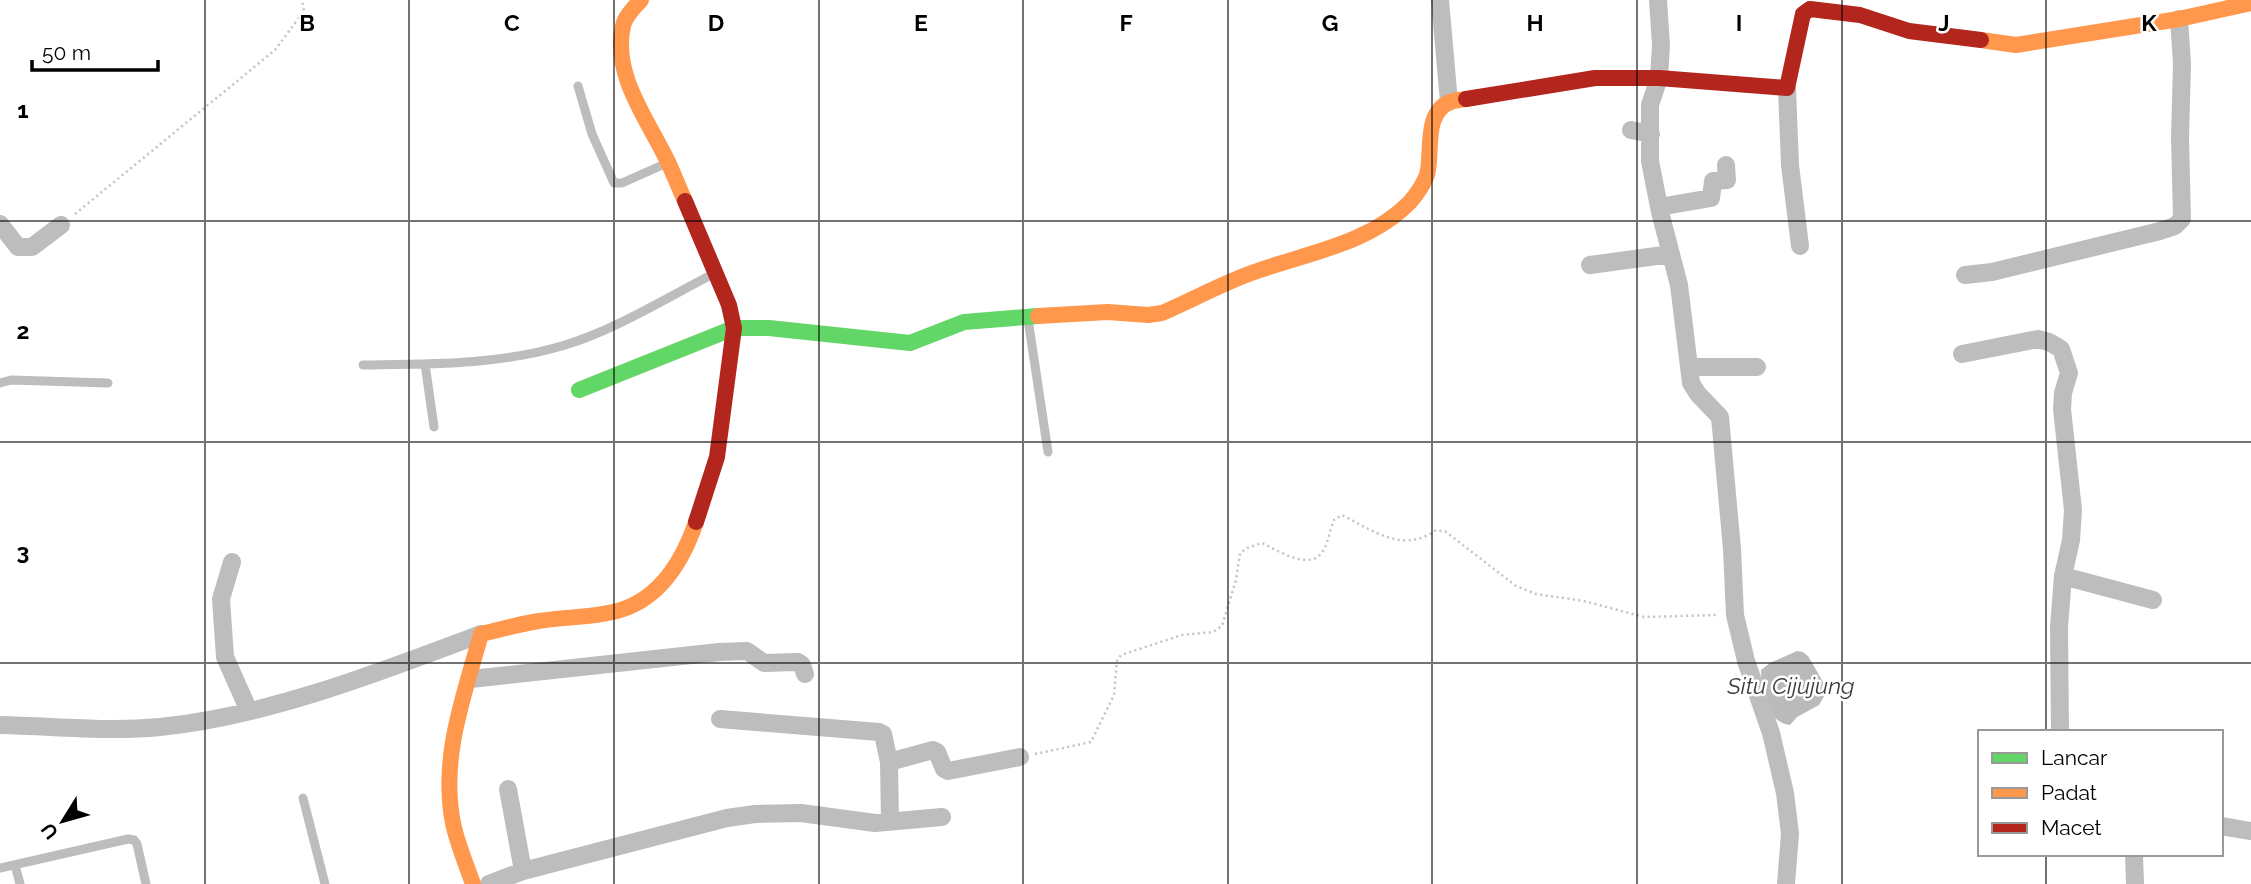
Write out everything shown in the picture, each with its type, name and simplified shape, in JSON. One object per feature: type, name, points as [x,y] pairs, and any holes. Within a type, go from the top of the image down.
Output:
[{"type":"street","points":[[0,725],[80,730],[158,727],[199,722],[248,711],[374,674],[533,622],[614,612],[636,605],[657,590],[668,577],[690,539],[717,457],[734,328],[729,304],[716,272],[668,162],[636,102],[621,54],[623,25],[629,13],[641,0]]},
{"type":"street","points":[[1440,0],[1449,102]]},
{"type":"street","points":[[1658,0],[1661,45],[1659,78],[1650,105],[1650,160],[1679,285],[1691,383],[1720,416],[1735,615],[1785,793],[1790,834],[1786,884]]},
{"type":"street","points":[[1800,246],[1793,207],[1787,88],[1803,14],[1810,9],[1860,15],[1909,31],[2016,45],[2086,36],[2179,19],[2251,2]]},
{"type":"street","points":[[1965,275],[1992,272],[2160,231],[2175,226],[2182,219],[2182,63],[2179,19]]},
{"type":"street","points":[[579,390],[734,328],[769,328],[910,343],[964,322],[1027,315],[1162,313],[1262,269],[1306,257],[1386,221],[1420,188],[1429,159],[1432,119],[1438,110],[1449,102],[1595,78],[1659,78],[1787,88]]},
{"type":"street","points":[[1631,130],[1651,134]]},
{"type":"street","points":[[1659,207],[1711,198],[1713,181],[1727,180],[1727,164]]},
{"type":"street","points":[[0,224],[18,247],[32,247],[61,225]]},
{"type":"street","points":[[1590,265],[1671,254]]},
{"type":"street","points":[[1962,354],[2038,339],[2061,349],[2069,373],[2062,409],[2073,510],[2059,627],[2060,730]]},
{"type":"street","points":[[1691,367],[1757,367]]},
{"type":"street","points":[[232,562],[221,599],[225,657],[248,711]]},
{"type":"street","points":[[2063,576],[2153,600]]},
{"type":"street","points":[[473,884],[453,823],[448,771],[453,736],[481,638]]},
{"type":"street","points":[[472,674],[747,651],[764,663],[799,662],[805,674]]},
{"type":"street","points":[[720,719],[879,732],[886,739],[889,762],[890,822]]},
{"type":"street","points":[[889,762],[933,750],[948,771],[1020,757]]},
{"type":"street","points":[[508,789],[523,871]]},
{"type":"street","points":[[489,884],[523,871],[746,815],[801,813],[866,823],[942,817]]},
{"type":"street","points":[[2223,826],[2251,831]]},
{"type":"street","points":[[2134,856],[2135,884]]},
{"type":"lane","points":[[578,86],[592,134],[614,183],[622,183],[668,162]]},
{"type":"lane","points":[[363,365],[511,358],[566,345],[608,328],[716,272]]},
{"type":"lane","points":[[1027,315],[1048,452]]},
{"type":"lane","points":[[425,364],[434,427]]},
{"type":"lane","points":[[0,383],[11,380],[108,383]]},
{"type":"lane","points":[[303,798],[324,884]]},
{"type":"lane","points":[[0,868],[128,839],[137,844],[146,884]]},
{"type":"lane","points":[[15,865],[20,884]]},
{"type":"path","points":[[61,225],[275,50],[304,11],[302,0]]},
{"type":"path","points":[[1020,757],[1091,742],[1114,695],[1116,661],[1121,655],[1182,635],[1213,632],[1222,626],[1236,580],[1240,553],[1262,543],[1305,561],[1317,557],[1323,551],[1334,520],[1342,515],[1402,542],[1424,539],[1436,530],[1446,531],[1516,586],[1536,594],[1584,601],[1643,617],[1735,615]]},
{"type":"water","name":"Situ Cijujung","points":[[1797,651],[1808,656],[1826,687],[1826,693],[1819,705],[1797,717],[1790,725],[1782,723],[1771,712],[1764,695],[1761,670]]},
{"type":"traffic: fast","points":[[579,390],[734,328],[769,328],[910,343],[964,322],[1038,316]]},
{"type":"traffic: slow","points":[[641,0],[624,22],[621,44],[623,62],[634,97],[685,201]]},
{"type":"traffic: slow","points":[[1981,40],[2016,45],[2179,19],[2251,3]]},
{"type":"traffic: slow","points":[[1038,316],[1108,312],[1148,315],[1162,313],[1247,274],[1359,237],[1394,216],[1415,196],[1427,175],[1432,124],[1436,115],[1450,102],[1466,99]]},
{"type":"traffic: slow","points":[[473,884],[453,823],[449,775],[461,704],[481,634],[533,622],[603,614],[629,607],[655,590],[666,579],[683,552],[696,522]]},
{"type":"traffic: jam","points":[[1466,99],[1595,78],[1659,78],[1787,88],[1803,14],[1810,9],[1860,15],[1909,31],[1981,40]]},
{"type":"traffic: jam","points":[[685,201],[729,305],[734,328],[717,457],[696,522]]}]
